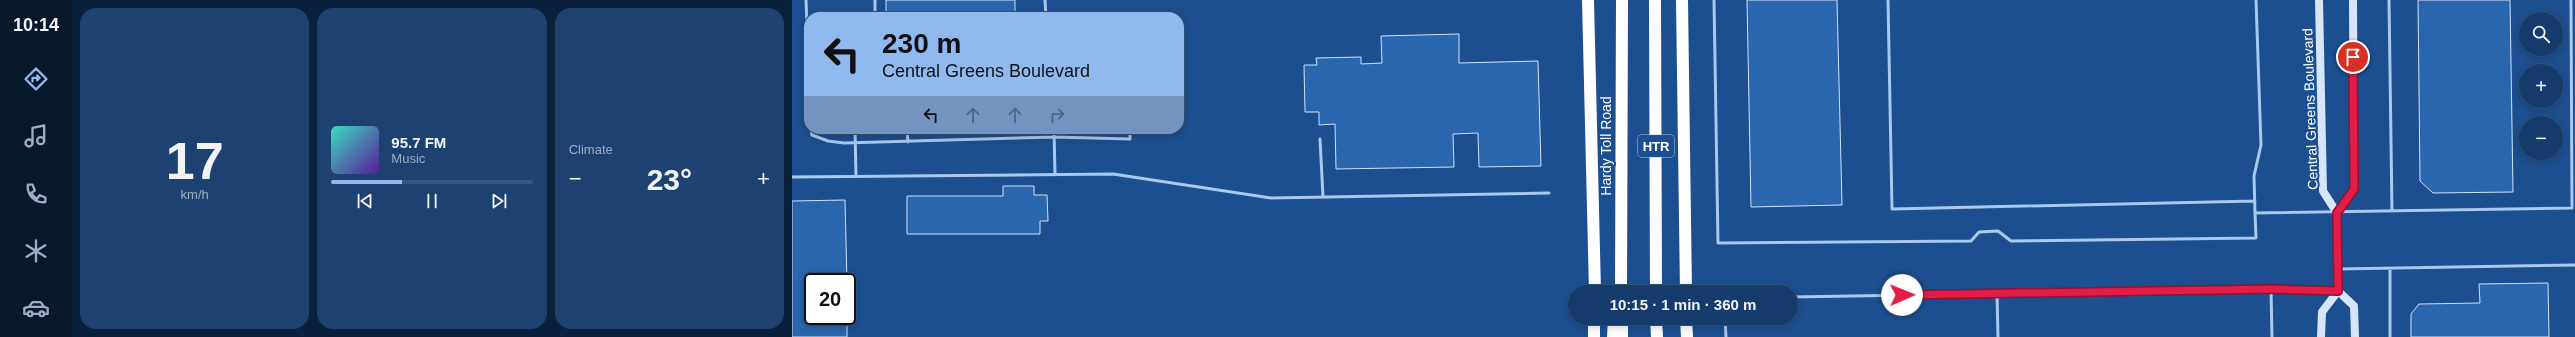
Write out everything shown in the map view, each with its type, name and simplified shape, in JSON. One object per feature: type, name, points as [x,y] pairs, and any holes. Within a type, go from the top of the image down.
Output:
[{"type":"highway","points":[[1588,0],[1595,285]]},
{"type":"highway","name":"Hardy Toll Road","points":[[1621,285],[1622,0]]},
{"type":"highway","name":"HTR","points":[[1655,0],[1656,285]]},
{"type":"highway","points":[[1682,0],[1686,285]]},
{"type":"highway","points":[[1616,285],[1620,224]]},
{"type":"highway","points":[[1594,325],[1594,337]]},
{"type":"highway","points":[[1613,337],[1614,325]]},
{"type":"highway","points":[[1622,325],[1622,337]]},
{"type":"highway","points":[[1656,325],[1657,336]]},
{"type":"highway","points":[[1686,325],[1687,337]]},
{"type":"street","name":"Central Greens Boulevard","points":[[2319,0],[2323,191],[2337,213]]},
{"type":"street","points":[[2321,337],[2322,312],[2338,291],[2337,213],[2354,189],[2354,0]]},
{"type":"street","points":[[2338,291],[2354,306],[2355,337]]},
{"type":"lane","points":[[806,0],[806,12]]},
{"type":"lane","points":[[875,0],[875,12]]},
{"type":"lane","points":[[1045,0],[1046,12]]},
{"type":"lane","points":[[1714,0],[1718,243],[1971,241],[1979,232],[1998,231],[2011,241],[2256,238],[2254,176],[2261,145],[2256,0]]},
{"type":"lane","points":[[1888,0],[1892,209],[2255,201]]},
{"type":"lane","points":[[2389,0],[2392,211]]},
{"type":"lane","points":[[2255,213],[2337,213],[2572,208],[2574,153],[2571,0]]},
{"type":"lane","points":[[812,134],[828,141],[855,143],[1055,137],[1130,140],[1130,134]]},
{"type":"lane","points":[[855,134],[856,176]]},
{"type":"lane","points":[[907,134],[908,142]]},
{"type":"lane","points":[[1055,134],[1055,175]]},
{"type":"lane","points":[[1320,139],[1323,197]]},
{"type":"lane","points":[[792,177],[1113,174],[1271,198],[1549,193]]},
{"type":"lane","points":[[2338,269],[2575,264]]},
{"type":"lane","points":[[2390,269],[2390,337]]},
{"type":"lane","points":[[2271,289],[2272,337]]},
{"type":"lane","points":[[1798,297],[2271,289],[2338,291]]},
{"type":"lane","points":[[1997,293],[1998,337]]},
{"type":"lane","points":[[1725,325],[1726,337]]},
{"type":"building","points":[[886,0],[1015,0],[1015,12],[886,12]]},
{"type":"building","points":[[1747,0],[1837,0],[1842,205],[1751,207]]},
{"type":"building","points":[[2418,0],[2510,0],[2513,192],[2433,193],[2420,181]]},
{"type":"building","points":[[1459,34],[1459,63],[1538,61],[1541,166],[1479,167],[1478,133],[1453,134],[1454,167],[1336,169],[1335,124],[1319,125],[1319,112],[1305,112],[1304,65],[1317,65],[1316,58],[1361,57],[1361,64],[1382,63],[1381,36]]},
{"type":"building","points":[[1003,186],[1034,186],[1034,195],[1047,195],[1048,221],[1040,221],[1040,234],[907,234],[907,196],[1003,196]]},
{"type":"building","points":[[845,200],[847,273],[804,273],[804,325],[847,325],[847,337],[792,337],[792,201]]},
{"type":"building","points":[[2548,283],[2549,337],[2411,337],[2411,314],[2419,304],[2480,303],[2479,284]]},
{"type":"route","points":[[1902,295],[2271,289],[2338,291],[2337,213],[2354,189],[2353,57]]}]
